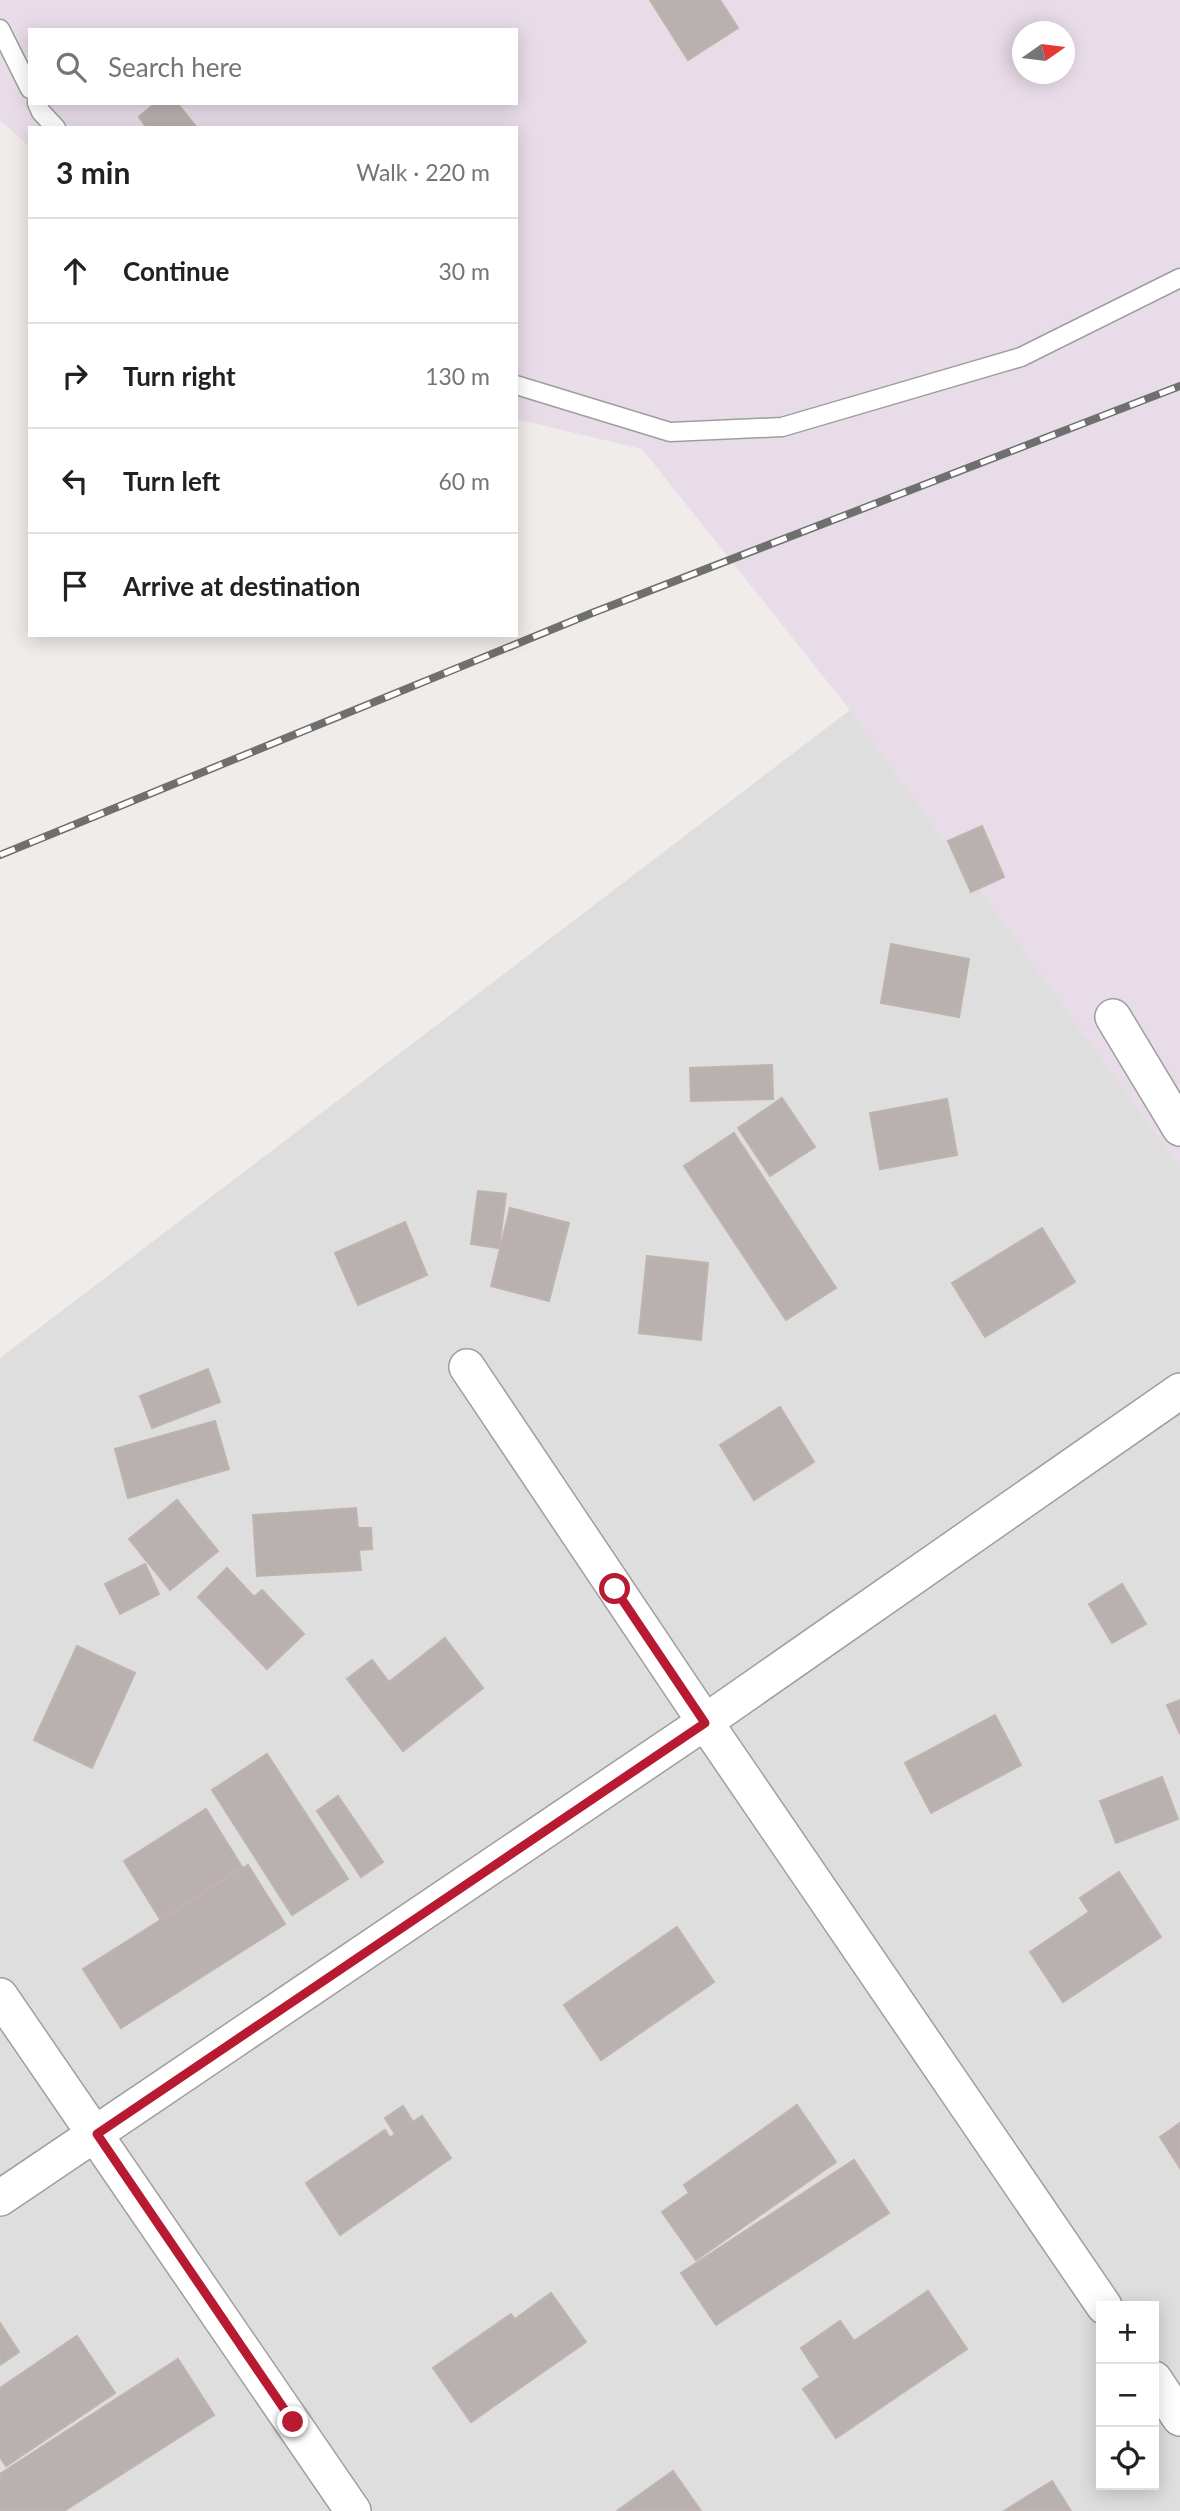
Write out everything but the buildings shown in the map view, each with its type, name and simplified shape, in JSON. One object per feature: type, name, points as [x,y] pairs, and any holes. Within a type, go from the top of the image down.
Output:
[{"type":"street","points":[[1113,1017],[1180,1128]]},
{"type":"street","points":[[467,1367],[705,1723],[1101,2301]]},
{"type":"street","points":[[0,2198],[705,1723],[1180,1391]]},
{"type":"street","points":[[0,1996],[353,2511]]},
{"type":"street","points":[[1159,2386],[1180,2418]]},
{"type":"lane","points":[[0,29],[28,85]]},
{"type":"lane","points":[[38,105],[54,126]]},
{"type":"lane","points":[[518,386],[670,432],[782,427],[1021,357],[1180,278]]},
{"type":"shaded area","points":[[0,0],[1180,0],[1180,1167],[850,710],[642,449],[518,419],[518,126],[28,126],[28,145],[0,120]]},
{"type":"shaded area","points":[[850,710],[1180,1167],[1180,2511],[0,2511],[0,1358]]},
{"type":"railway","points":[[0,855],[592,613],[1180,386]]},
{"type":"route","points":[[293,2422],[97,2134],[705,1723],[615,1589]]}]
